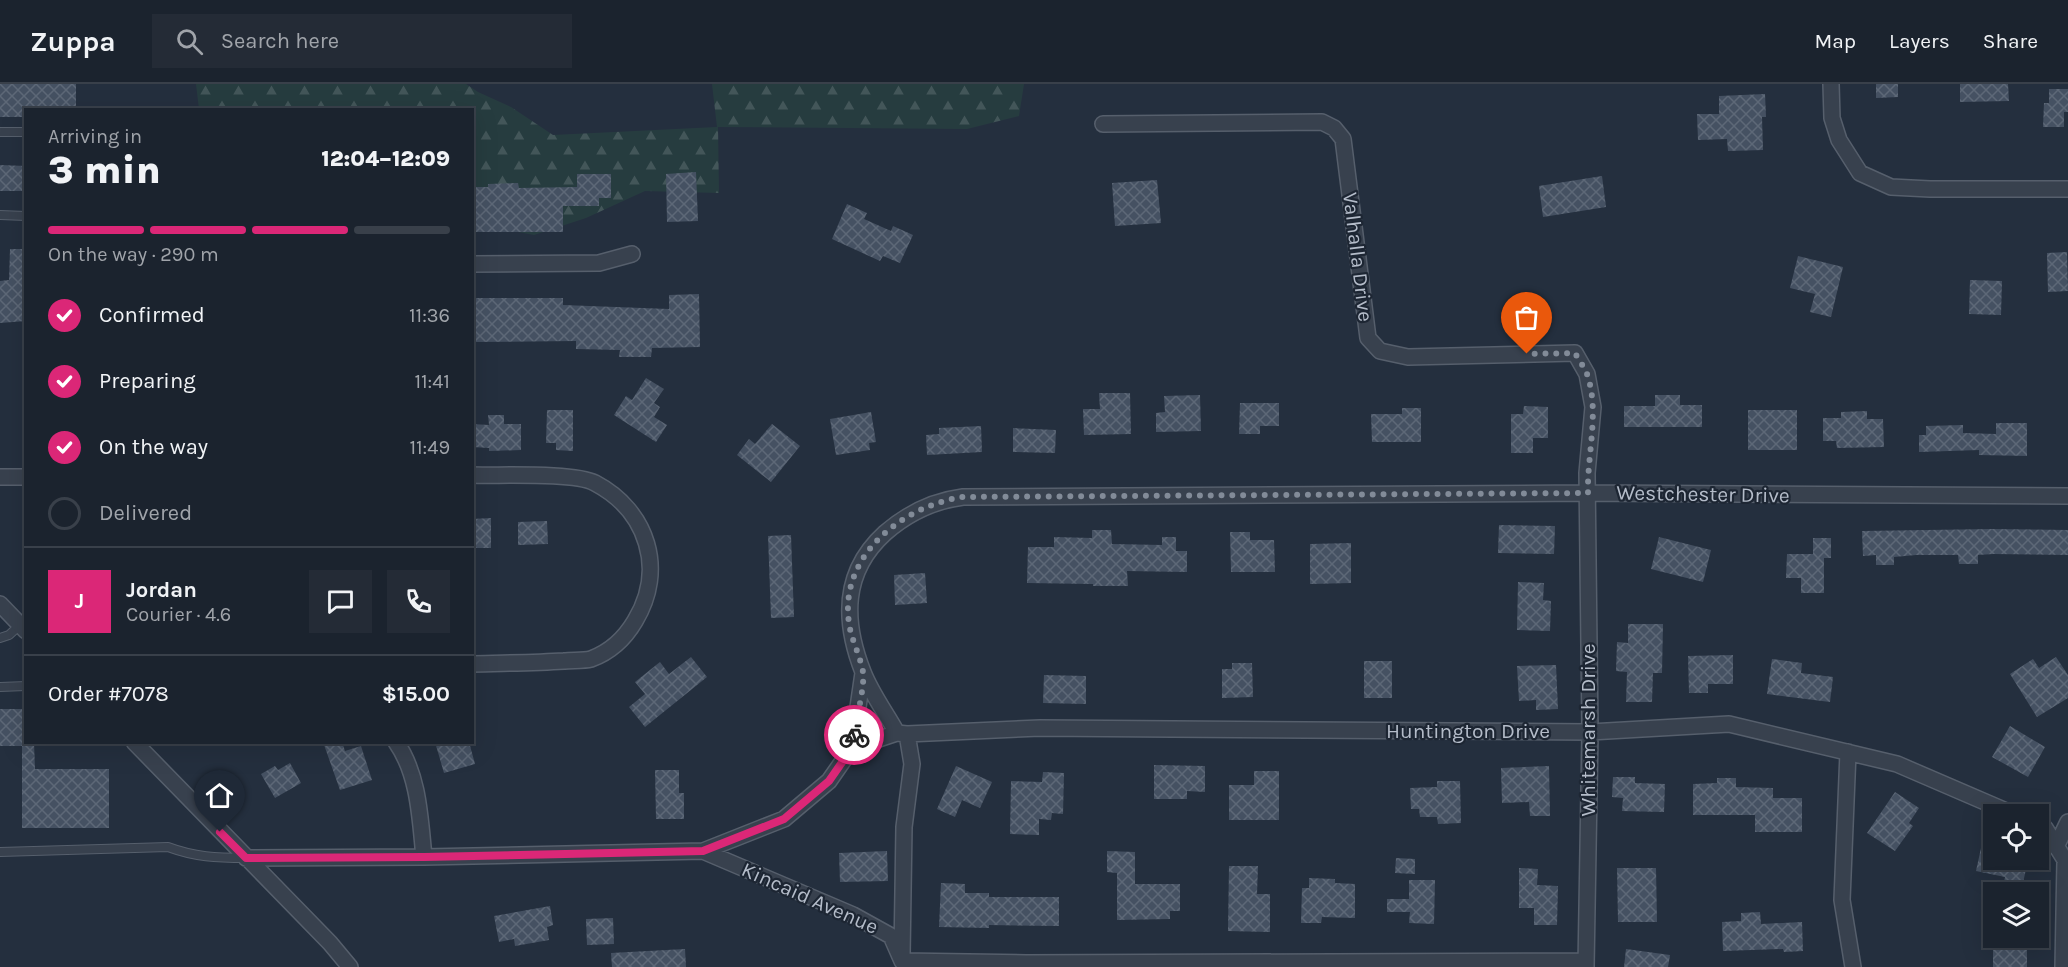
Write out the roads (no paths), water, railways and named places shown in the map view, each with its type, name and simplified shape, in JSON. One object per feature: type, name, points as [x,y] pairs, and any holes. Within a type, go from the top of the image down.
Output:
[{"type":"street","points":[[1831,84],[1832,118],[1839,140],[1860,173],[1891,187],[2068,189]]},
{"type":"street","name":"Valhalla Drive","points":[[1103,124],[1322,122],[1334,128],[1343,139],[1368,338],[1380,351],[1408,357],[1575,353],[1587,374],[1593,407],[1587,473],[1588,493]]},
{"type":"street","points":[[474,264],[599,263],[632,254]]},
{"type":"street","points":[[474,475],[574,477],[594,482],[628,507],[638,523],[649,547],[651,579],[645,604],[627,635],[610,649],[590,659],[474,664]]},
{"type":"street","points":[[0,477],[24,477]]},
{"type":"street","name":"Westchester Drive","points":[[902,733],[863,673],[849,623],[849,593],[856,572],[872,545],[904,517],[945,499],[963,497],[1588,493],[2068,496]]},
{"type":"street","name":"Whitemarsh Drive","points":[[1586,964],[1590,732],[1588,493]]},
{"type":"street","points":[[0,604],[23,628]]},
{"type":"street","points":[[246,858],[703,851],[784,819],[829,781],[852,748],[863,673]]},
{"type":"street","name":"Huntington Drive","points":[[852,748],[902,733],[1040,728],[1590,732],[1729,724],[1897,764],[1990,804]]},
{"type":"street","points":[[902,733],[912,764],[904,827],[902,964],[1586,964]]},
{"type":"street","points":[[136,744],[330,943],[350,967]]},
{"type":"street","points":[[397,744],[411,770],[420,816],[424,857]]},
{"type":"street","points":[[1848,752],[1842,900],[1853,967]]},
{"type":"street","points":[[2056,847],[2068,822]]},
{"type":"street","points":[[2049,837],[2065,860],[2063,967]]},
{"type":"street","name":"Kincaid Avenue","points":[[703,851],[853,915],[891,936],[902,964]]},
{"type":"lane","points":[[0,132],[24,132]]},
{"type":"lane","points":[[0,215],[24,216]]},
{"type":"lane","points":[[0,638],[23,628]]},
{"type":"lane","points":[[0,687],[24,686]]},
{"type":"lane","points":[[0,852],[168,847],[189,855],[210,858],[246,858]]}]
